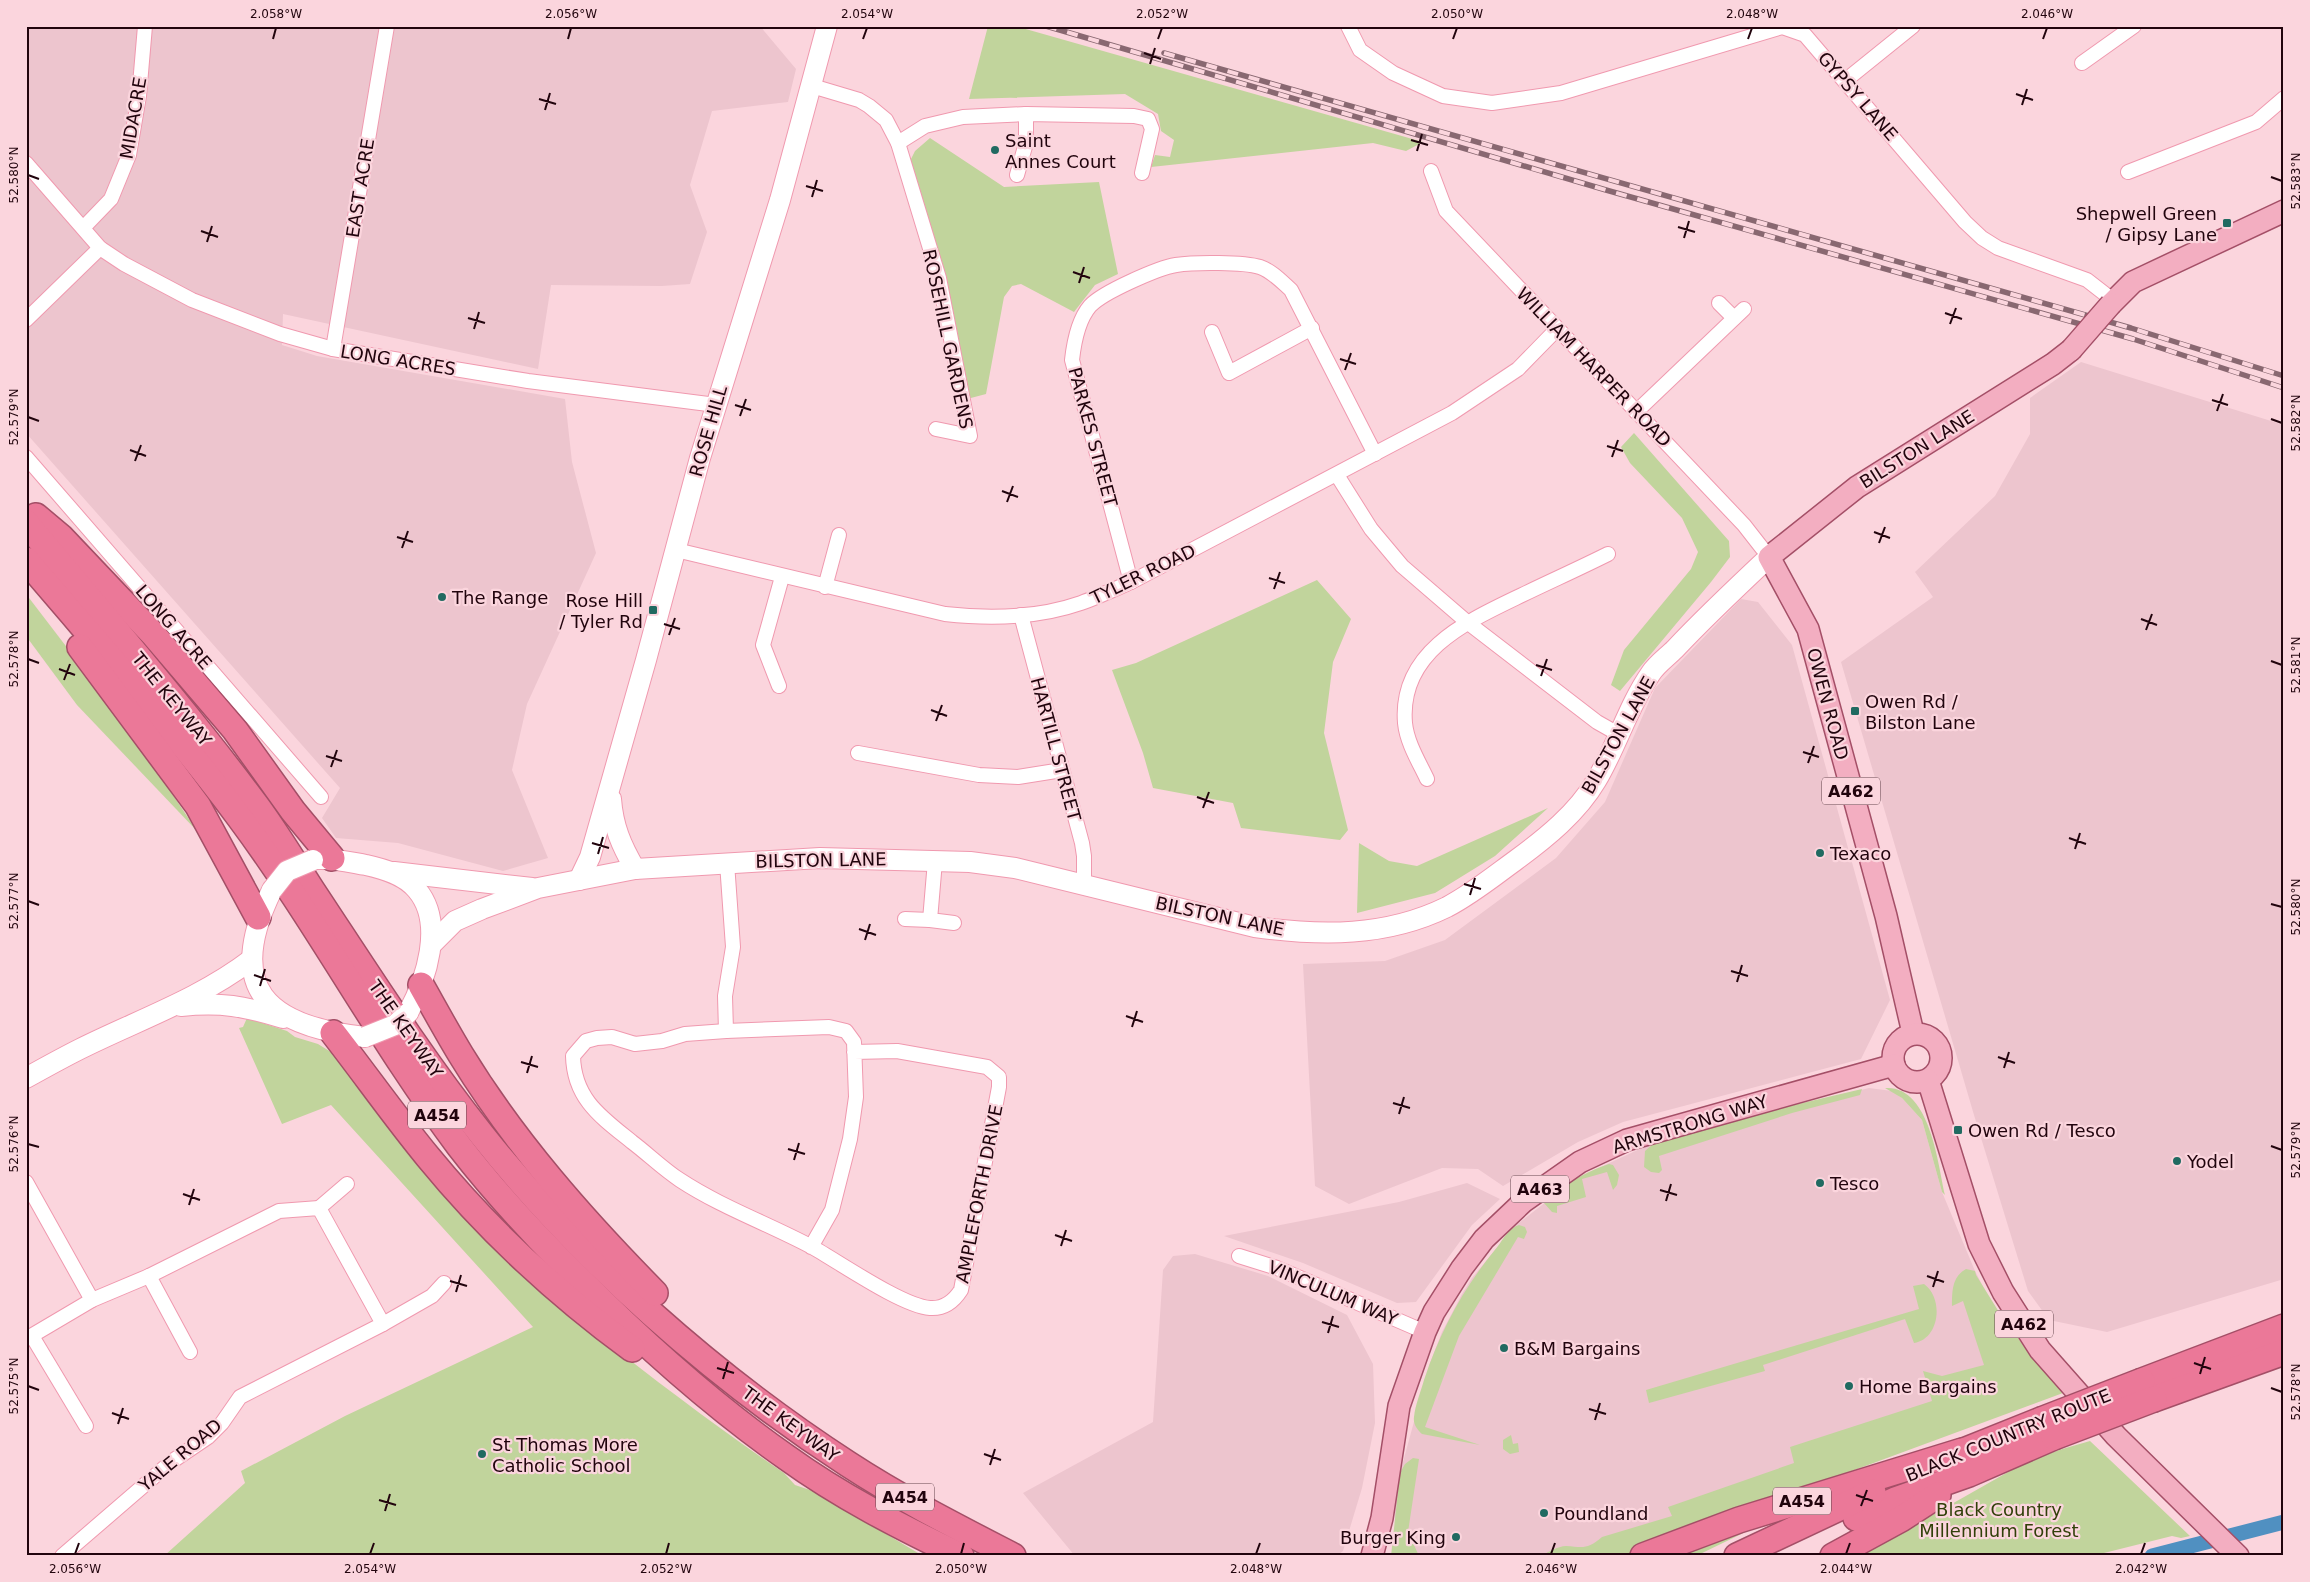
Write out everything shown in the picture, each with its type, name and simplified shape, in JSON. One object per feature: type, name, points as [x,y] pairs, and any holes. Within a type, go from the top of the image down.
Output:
[{"type":"highway","points":[[26,508],[60,537],[153,634],[235,730],[309,831],[323,859]]},
{"type":"highway","name":"THE KEYWAY","points":[[26,524],[204,737],[259,808],[418,1050],[482,1135],[522,1183],[569,1234],[664,1323],[758,1403],[860,1471],[959,1528],[1013,1556]]},
{"type":"highway","name":"THE KEYWAY","points":[[26,560],[156,712],[239,817],[416,1086],[458,1145],[502,1200],[608,1308],[667,1362],[765,1442],[861,1505],[961,1556]]},
{"type":"highway","points":[[26,574],[198,806],[258,918]]},
{"type":"highway","points":[[421,985],[461,1055],[511,1129],[599,1236],[687,1326],[800,1432]]},
{"type":"highway","points":[[333,1033],[428,1157],[487,1223],[581,1311],[765,1442]]},
{"type":"highway","name":"BLACK COUNTRY ROUTE","points":[[1737,1556],[1962,1451],[2048,1429],[2148,1390],[2284,1327]]},
{"type":"highway","name":"BLACK COUNTRY ROUTE","points":[[2148,1390],[2284,1352]]},
{"type":"highway","name":"BLACK COUNTRY ROUTE","points":[[1772,1556],[1895,1500],[1969,1474],[2048,1429]]},
{"type":"highway","name":"A454","points":[[1643,1556],[1739,1520],[1962,1451]]},
{"type":"highway","name":"A454","points":[[1833,1556],[1901,1519],[1969,1474]]},
{"type":"main road","name":"ROSE HILL","points":[[579,880],[590,857],[716,405],[768,237],[812,86],[827,26]]},
{"type":"main road","name":"BILSTON LANE","points":[[538,888],[635,869],[820,858],[935,860],[1015,868],[1255,926],[1294,932],[1368,932],[1401,924],[1447,906],[1463,897],[1556,828],[1587,794],[1620,736],[1634,701],[1652,672],[1706,616],[1769,557],[1857,487],[2053,364],[2071,350],[2112,302],[2133,282],[2284,211]]},
{"type":"main road","name":"OWEN ROAD","points":[[1769,557],[1808,629],[1886,916],[1914,1033]]},
{"type":"main road","name":"ROSE HILL","points":[[612,778],[613,824],[621,846],[635,869]]},
{"type":"main road","points":[[292,1021],[275,1009],[254,982],[252,959],[258,918],[272,890],[287,872],[323,859],[464,882],[538,888]]},
{"type":"main road","points":[[169,1008],[221,1004],[262,1012],[333,1033],[365,1037],[395,1025],[408,1013],[421,985],[427,969],[431,945],[427,909],[417,890],[390,871]]},
{"type":"main road","points":[[431,945],[456,921],[482,908],[538,888]]},
{"type":"main road","points":[[26,1078],[80,1049],[169,1008],[229,976],[252,959]]},
{"type":"main road","points":[[1914,1033],[1926,1035],[1934,1040],[1942,1054],[1938,1072],[1928,1080],[1915,1083],[1899,1075],[1894,1065],[1893,1052],[1896,1044],[1902,1038],[1914,1033]]},
{"type":"main road","name":"ARMSTRONG WAY","points":[[1372,1556],[1382,1518],[1399,1406],[1425,1332],[1434,1312],[1484,1239],[1528,1197],[1580,1162],[1627,1140],[1894,1065]]},
{"type":"main road","name":"A462","points":[[1928,1080],[1979,1244],[2003,1292],[2040,1350],[2116,1436],[2201,1517],[2238,1556]]},
{"type":"main road","name":"ARMSTRONG WAY","points":[[1382,1518],[1382,1556]]},
{"type":"street","name":"MIDACRE","points":[[84,227],[111,199],[129,155],[140,96],[145,26]]},
{"type":"street","name":"EAST ACRE","points":[[333,349],[387,26]]},
{"type":"street","name":"GYPSY LANE","points":[[1348,26],[1360,50],[1393,73],[1443,96],[1492,103],[1561,92],[1665,63],[1741,32],[1782,27],[1806,35],[1959,215],[1982,238],[1998,248],[2087,280],[2112,302]]},
{"type":"street","points":[[1846,80],[1913,26]]},
{"type":"street","points":[[2082,63],[2134,26]]},
{"type":"street","name":"ROSEHILL GARDENS","points":[[812,86],[859,100],[869,106],[886,120],[898,143],[939,278],[970,436],[936,429]]},
{"type":"street","points":[[2128,172],[2256,122],[2284,98]]},
{"type":"street","points":[[898,143],[925,126],[963,117],[1026,114],[1134,116],[1148,119],[1152,138],[1142,173]]},
{"type":"street","points":[[1017,175],[1026,144],[1026,114]]},
{"type":"street","name":"LONG ACRES","points":[[26,163],[84,227],[100,248],[124,264],[192,300],[280,334],[333,349],[528,381],[716,405]]},
{"type":"street","name":"WILLIAM HARPER ROAD","points":[[1431,171],[1446,211],[1744,525],[1769,557]]},
{"type":"street","points":[[26,320],[100,248]]},
{"type":"street","name":"PARKES STREET","points":[[1131,582],[1072,360],[1075,336],[1090,306],[1114,289],[1174,265],[1199,263],[1260,267],[1277,277],[1292,290],[1374,454]]},
{"type":"street","points":[[1636,412],[1739,313],[1719,303]]},
{"type":"street","points":[[1212,332],[1229,373],[1312,328]]},
{"type":"street","name":"TYLER ROAD","points":[[676,550],[782,577],[945,614],[985,617],[1021,615],[1056,610],[1081,603],[1131,582],[1337,475],[1485,393],[1518,369],[1557,329]]},
{"type":"street","name":"LONG ACRE","points":[[26,457],[321,797]]},
{"type":"street","points":[[1337,475],[1371,529],[1390,554],[1425,588],[1597,722],[1620,736]]},
{"type":"street","points":[[825,587],[839,535]]},
{"type":"street","points":[[1427,780],[1408,737],[1404,710],[1408,690],[1418,667],[1437,644],[1467,622],[1608,554]]},
{"type":"street","points":[[779,686],[763,645],[782,577]]},
{"type":"street","name":"HARTILL STREET","points":[[1021,615],[1084,856],[1084,884]]},
{"type":"street","points":[[858,753],[979,775],[1018,777],[1062,770]]},
{"type":"street","points":[[930,920],[935,860]]},
{"type":"street","points":[[726,1031],[725,996],[733,947],[727,863]]},
{"type":"street","points":[[905,919],[954,923]]},
{"type":"street","points":[[840,1028],[852,1035],[854,1052],[856,1097],[848,1148],[832,1210],[812,1247],[736,1212],[680,1180],[595,1112],[580,1090],[573,1073],[573,1056],[586,1042],[597,1038],[612,1037],[635,1044],[662,1041],[685,1034],[840,1028]]},
{"type":"street","name":"AMPLEFORTH DRIVE","points":[[812,1247],[908,1301],[930,1308],[948,1304],[962,1290],[999,1087],[999,1077],[988,1067],[897,1051],[854,1052]]},
{"type":"street","points":[[26,1182],[92,1300]]},
{"type":"street","points":[[86,1426],[29,1337],[92,1300],[149,1276],[279,1211],[319,1208],[347,1184]]},
{"type":"street","points":[[319,1208],[383,1324]]},
{"type":"street","name":"VINCULUM WAY","points":[[1239,1256],[1277,1268],[1425,1332]]},
{"type":"street","points":[[149,1276],[190,1352]]},
{"type":"street","name":"YALE ROAD","points":[[62,1556],[171,1462],[208,1437],[222,1423],[240,1397],[383,1324],[432,1296],[444,1283]]},
{"type":"shaded area","points":[[26,26],[760,26],[796,69],[788,102],[712,111],[690,185],[707,232],[690,284],[662,286],[551,285],[538,369],[283,314],[282,345],[317,356],[565,399],[572,462],[596,553],[527,704],[512,770],[548,858],[503,871],[398,843],[336,838],[322,818],[340,788],[26,433]]},
{"type":"shaded area","points":[[2081,362],[2284,425],[2284,1279],[2107,1332],[2049,1320],[2028,1291],[1974,1115],[1841,662],[1933,597],[1915,572],[1995,496],[2030,434],[2030,398]]},
{"type":"shaded area","points":[[1741,599],[1758,602],[1792,645],[1890,1000],[1861,1059],[1623,1122],[1578,1142],[1503,1186],[1478,1169],[1442,1168],[1349,1204],[1315,1186],[1303,964],[1385,961],[1445,940],[1556,858],[1605,802],[1655,688]]},
{"type":"shaded area","points":[[1869,1088],[1892,1091],[1902,1098],[1922,1120],[1942,1192],[1975,1271],[2015,1348],[2044,1379],[1589,1556],[1397,1556],[1395,1511],[1400,1473],[1430,1363],[1442,1332],[1462,1294],[1472,1278],[1515,1226],[1560,1191],[1605,1165],[1655,1142]]},
{"type":"shaded area","points":[[1467,1183],[1500,1199],[1472,1225],[1416,1302],[1397,1303],[1303,1263],[1224,1236],[1399,1202]]},
{"type":"shaded area","points":[[1195,1254],[1268,1276],[1347,1315],[1373,1364],[1375,1423],[1362,1488],[1343,1551],[1337,1556],[1075,1556],[1023,1493],[1153,1422],[1163,1270],[1173,1256]]},
{"type":"green space","points":[[988,26],[1015,26],[1423,142],[1406,151],[1373,143],[1151,167],[1155,155],[1170,157],[1174,140],[1161,131],[1158,114],[1125,94],[969,99]]},
{"type":"green space","points":[[930,138],[1004,187],[1099,182],[1118,274],[1095,285],[1074,312],[1021,284],[1012,286],[1004,297],[986,394],[967,399],[957,330],[910,161],[915,151]]},
{"type":"green space","points":[[1634,433],[1729,541],[1730,557],[1620,691],[1611,685],[1624,650],[1691,569],[1698,552],[1682,518],[1630,463],[1621,447]]},
{"type":"green space","points":[[1317,580],[1351,619],[1333,662],[1324,733],[1348,830],[1340,840],[1241,828],[1233,803],[1153,788],[1143,753],[1112,670],[1136,663]]},
{"type":"green space","points":[[26,594],[124,722],[197,831],[77,705],[26,636]]},
{"type":"green space","points":[[1548,808],[1495,856],[1435,893],[1357,913],[1359,843],[1389,861],[1417,866]]},
{"type":"green space","name":"St Thomas More Catholic School","points":[[247,1018],[287,1031],[295,1037],[318,1044],[339,1057],[597,1334],[736,1440],[784,1473],[795,1485],[816,1492],[923,1556],[164,1556],[245,1483],[241,1471],[345,1416],[533,1327],[331,1105],[282,1124],[239,1028],[243,1027]]},
{"type":"green space","points":[[1885,1088],[1900,1090],[1912,1099],[1922,1112],[1935,1147],[1945,1195],[1942,1192],[1922,1120],[1902,1098]]},
{"type":"green space","points":[[1862,1089],[1860,1095],[1792,1113],[1659,1156],[1662,1170],[1659,1173],[1651,1172],[1644,1167],[1645,1151],[1655,1142],[1764,1112]]},
{"type":"green space","points":[[1609,1164],[1613,1165],[1619,1175],[1617,1185],[1613,1190],[1607,1172],[1582,1179],[1586,1197],[1557,1206],[1557,1213],[1552,1212],[1544,1203],[1574,1180]]},
{"type":"green space","points":[[1519,1225],[1525,1227],[1527,1232],[1524,1239],[1518,1237],[1459,1336],[1425,1427],[1480,1445],[1422,1434],[1414,1422],[1414,1417],[1424,1380],[1438,1343],[1474,1277],[1507,1234]]},
{"type":"green space","points":[[1966,1269],[1975,1271],[2007,1325],[2063,1393],[1622,1556],[1540,1556],[1563,1546],[1588,1546],[1602,1537],[1672,1516],[1668,1507],[1794,1463],[1790,1447],[1932,1401],[1923,1371],[1942,1376],[1984,1365],[1963,1301],[1952,1306],[1955,1280]]},
{"type":"green space","points":[[1924,1284],[1935,1299],[1936,1317],[1934,1326],[1923,1340],[1914,1343],[1905,1319],[1763,1365],[1765,1371],[1649,1403],[1646,1390],[1919,1309],[1913,1286]]},
{"type":"green space","points":[[1511,1435],[1513,1444],[1518,1443],[1519,1452],[1510,1454],[1503,1449],[1503,1440]]},
{"type":"green space","name":"Black Country Millennium Forest","points":[[2090,1441],[2190,1536],[2181,1538],[2172,1536],[2092,1556],[1860,1556],[2024,1463]]},
{"type":"green space","points":[[1413,1458],[1419,1459],[1408,1532],[1419,1556],[1391,1556],[1400,1473],[1405,1464]]},
{"type":"green space","points":[[1764,1523],[1696,1556],[1659,1556]]},
{"type":"waterway","points":[[2152,1556],[2284,1522]]},
{"type":"railway","points":[[1046,26],[1606,190],[2133,339],[2284,388]]},
{"type":"railway","points":[[1164,53],[2131,328],[2284,376]]},
{"type":"place","name":"Saint Annes Court","points":[[995,150]]},
{"type":"place","name":"Shepwell Green / Gipsy Lane","points":[[2227,223]]},
{"type":"place","name":"The Range","points":[[442,597]]},
{"type":"place","name":"Rose Hill / Tyler Rd","points":[[653,610]]},
{"type":"place","name":"Owen Rd / Bilston Lane","points":[[1855,711]]},
{"type":"place","name":"Texaco","points":[[1820,853]]},
{"type":"place","name":"Owen Rd / Tesco","points":[[1958,1130]]},
{"type":"place","name":"Yodel","points":[[2177,1161]]},
{"type":"place","name":"Tesco","points":[[1820,1183]]},
{"type":"place","name":"B&M Bargains","points":[[1504,1348]]},
{"type":"place","name":"Home Bargains","points":[[1849,1386]]},
{"type":"place","name":"St Thomas More Catholic School","points":[[482,1454]]},
{"type":"place","name":"Poundland","points":[[1544,1513]]},
{"type":"place","name":"Burger King","points":[[1456,1537]]}]
